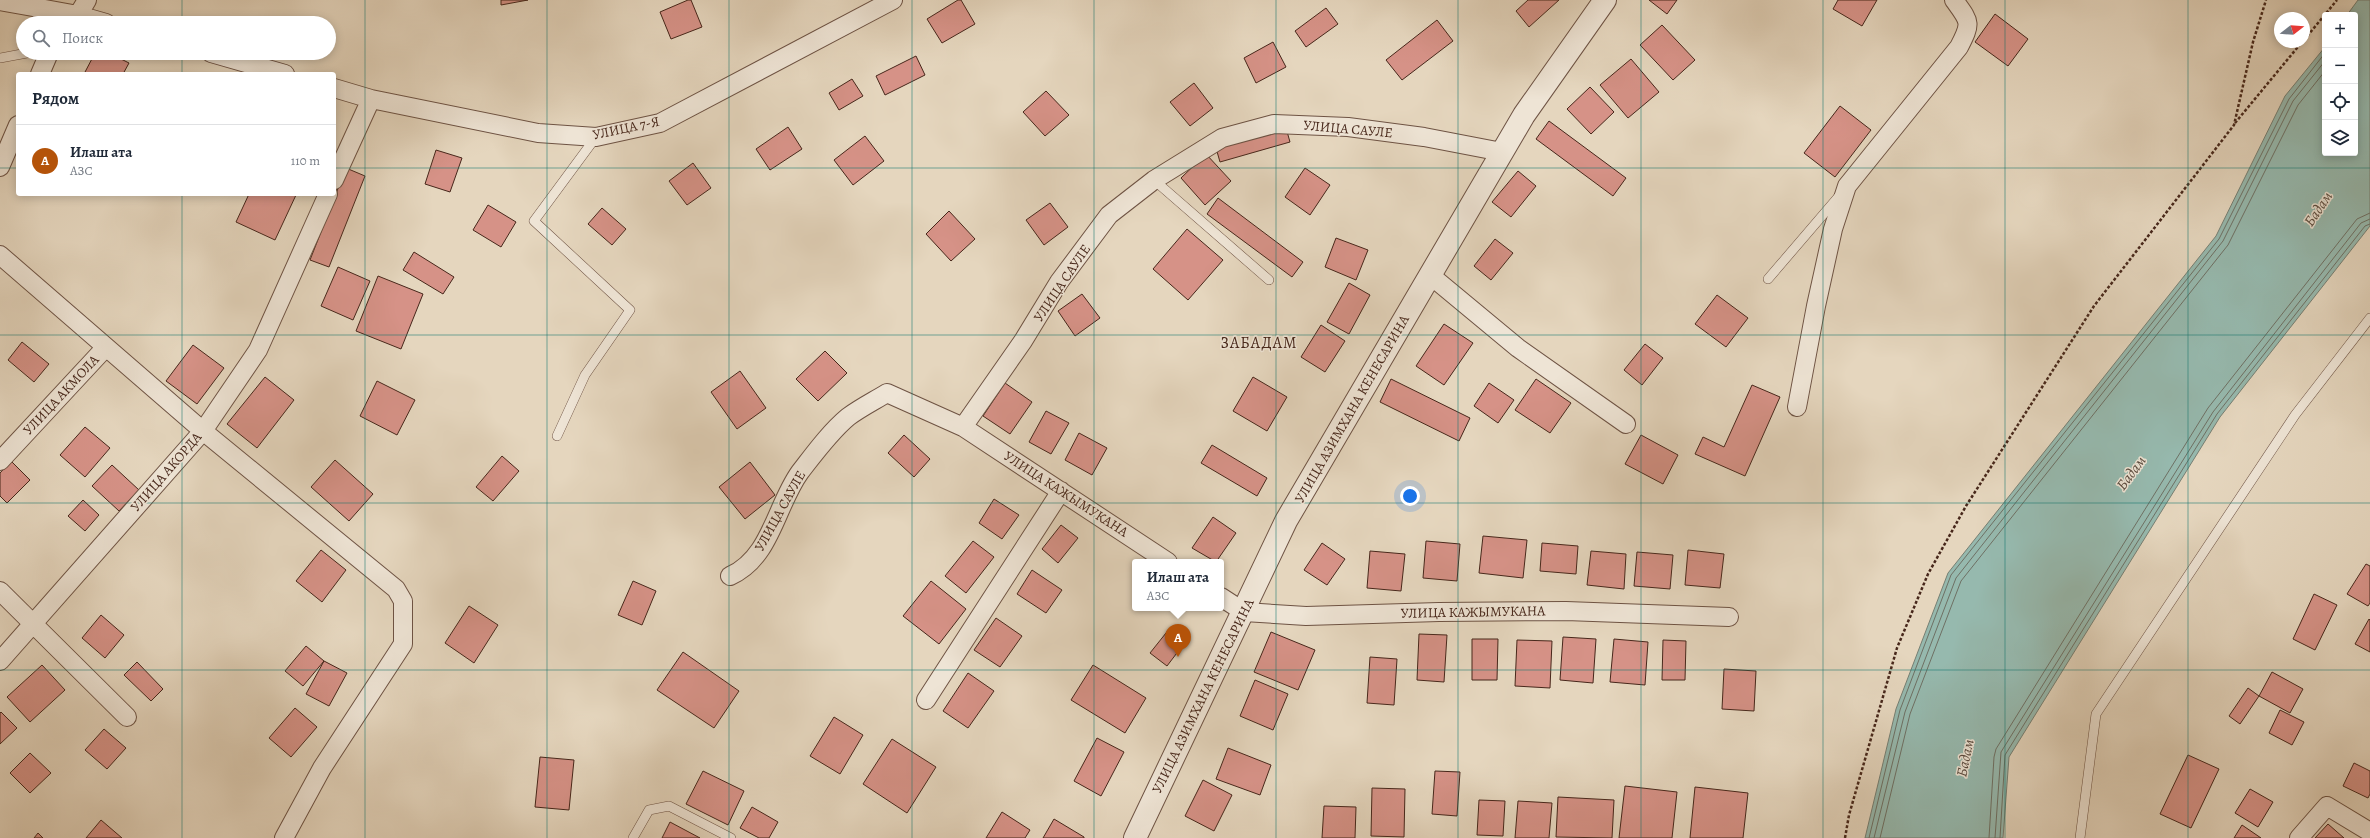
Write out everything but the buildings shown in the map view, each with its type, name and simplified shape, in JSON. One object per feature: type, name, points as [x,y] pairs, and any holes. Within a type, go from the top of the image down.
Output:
[{"type":"street","name":"УЛИЦА 7-Я","points":[[336,89],[371,98],[538,132],[596,137],[660,123],[893,0]]},
{"type":"street","name":"УЛИЦА АЗИМХАНА КЕНЕСАРИНА","points":[[1135,838],[1244,612],[1286,521],[1524,115],[1605,0]]},
{"type":"street","points":[[1797,407],[1816,306],[1834,229],[1847,186],[1959,47],[1968,29],[1967,18],[1954,0]]},
{"type":"street","points":[[0,1],[79,13]]},
{"type":"street","points":[[41,72],[46,60]]},
{"type":"street","points":[[235,60],[277,72]]},
{"type":"street","points":[[336,176],[371,98]]},
{"type":"street","name":"УЛИЦА САУЛЕ","points":[[730,576],[742,571],[760,551],[799,474],[820,448],[848,418],[867,405],[887,393],[964,426],[1023,341],[1059,282],[1109,215],[1154,180],[1222,138],[1274,124],[1348,127],[1424,137],[1502,152]]},
{"type":"street","points":[[0,167],[16,130]]},
{"type":"street","points":[[284,838],[322,768],[404,644],[403,601],[396,589],[203,431],[258,350],[327,196]]},
{"type":"street","name":"УЛИЦА АКОРДА","points":[[0,254],[203,431],[32,622],[0,661]]},
{"type":"street","points":[[1430,275],[1518,348],[1626,424]]},
{"type":"street","name":"УЛИЦА АКМОЛА","points":[[0,461],[106,346]]},
{"type":"street","name":"УЛИЦА КАЖЫМУКАНА","points":[[964,426],[1163,559]]},
{"type":"street","points":[[926,700],[1061,491]]},
{"type":"street","points":[[0,591],[127,717]]},
{"type":"street","name":"УЛИЦА КАЖЫМУКАНА","points":[[1224,599],[1244,612],[1306,616],[1439,612],[1566,611],[1729,617]]},
{"type":"street","points":[[2300,838],[2327,806],[2370,832]]},
{"type":"lane","points":[[0,58],[16,55]]},
{"type":"lane","points":[[557,436],[585,375],[630,310],[534,221],[596,137]]},
{"type":"lane","points":[[1154,180],[1269,280]]},
{"type":"lane","points":[[1768,278],[1847,186]]},
{"type":"lane","points":[[2080,838],[2096,714],[2295,415],[2370,318]]},
{"type":"lane","points":[[633,838],[649,810],[669,806],[731,838]]},
{"type":"path","points":[[2234,125],[2253,42],[2266,0]]},
{"type":"path","points":[[2310,33],[2337,0]]},
{"type":"path","points":[[1845,838],[1849,815],[1897,648],[1928,574],[1966,506],[2094,306],[2234,125],[2297,48]]},
{"type":"water","name":"Бадам","points":[[2358,0],[2370,0],[2370,226],[2220,417],[2009,757],[2003,838],[1865,838],[1896,709],[1948,573],[2216,236],[2285,96],[2322,51],[2322,156],[2358,156],[2358,12],[2349,12]]},
{"type":"place","name":"Илаш ата","points":[[1178,657]]},
{"type":"district","name":"ЗАБАДАМ","points":[[1259,343]]}]
